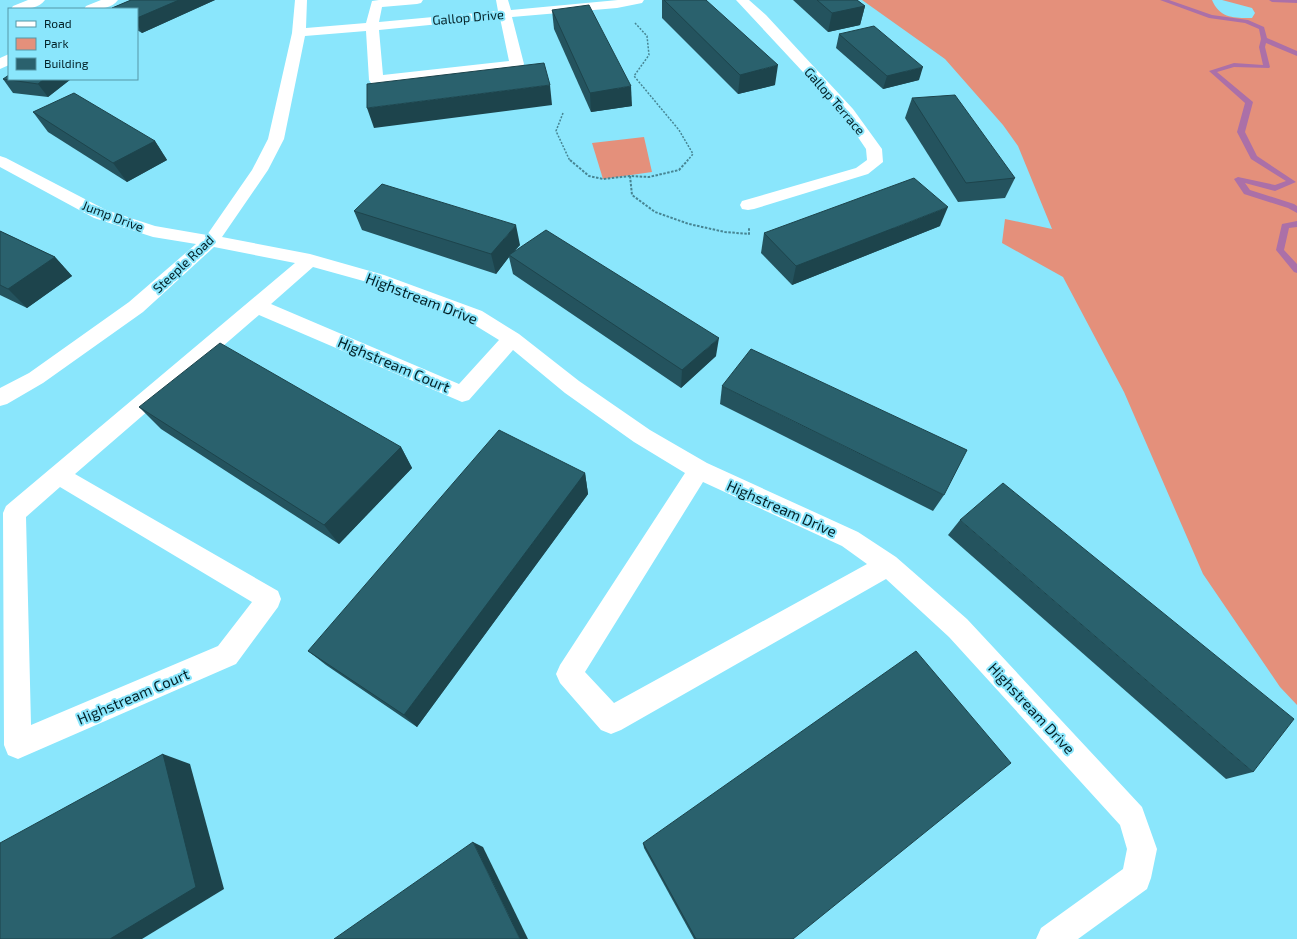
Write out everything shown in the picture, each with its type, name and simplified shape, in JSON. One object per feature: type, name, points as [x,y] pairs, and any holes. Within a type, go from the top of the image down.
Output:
[{"type":"street","points":[[19,8],[39,0]]},
{"type":"street","points":[[92,8],[112,0]]},
{"type":"street","name":"Steeple Road","points":[[0,398],[36,378],[136,307],[211,240],[260,170],[276,139],[299,33],[301,0]]},
{"type":"street","points":[[417,0],[376,4],[372,26],[376,80],[517,64],[502,0]]},
{"type":"street","name":"Gallop Drive","points":[[299,33],[617,4],[638,0]]},
{"type":"street","name":"Gallop Terrace","points":[[742,0],[761,18],[848,112],[874,149],[875,162],[862,171],[748,205]]},
{"type":"street","points":[[0,65],[8,59]]},
{"type":"street","name":"Jump Drive","points":[[0,161],[100,214],[153,231],[211,240]]},
{"type":"street","name":"Highstream Drive","points":[[211,240],[310,260],[384,281],[475,316],[512,339],[572,387],[642,436],[699,470],[850,539],[888,565],[958,628],[1132,817],[1142,849],[1136,878],[1052,939]]},
{"type":"street","name":"Highstream Court","points":[[58,475],[269,599],[227,655],[18,745],[14,514],[58,475],[310,260]]},
{"type":"street","name":"Highstream Court","points":[[257,306],[462,394],[512,339]]},
{"type":"street","points":[[699,470],[569,674],[611,720],[888,565]]},
{"type":"path","points":[[563,113],[556,131],[571,162],[589,176],[603,179],[630,176],[649,177],[679,170],[693,154],[679,130],[634,76],[649,55],[647,36],[617,4]]},
{"type":"path","points":[[630,176],[632,195],[655,212],[690,224],[725,232],[750,234],[748,205]]},
{"type":"green space","points":[[862,0],[1212,0],[1219,11],[1224,14],[1234,17],[1252,18],[1255,13],[1252,8],[1222,0],[1297,0],[1297,705],[1280,687],[1203,574],[1124,392],[1063,277],[1002,243],[1005,219],[1052,229],[1018,146],[1003,125],[945,59]]},
{"type":"green space","points":[[644,137],[652,172],[603,179],[592,143]]},
{"type":"building","points":[[131,0],[179,0],[138,18],[138,8],[112,8]]},
{"type":"building","points":[[664,0],[706,0],[778,65],[740,75]]},
{"type":"building","points":[[817,0],[857,0],[865,6],[832,13]]},
{"type":"building","points":[[589,5],[631,86],[590,93],[552,10]]},
{"type":"building","points":[[874,26],[923,67],[887,76],[839,34]]},
{"type":"building","points":[[544,63],[550,85],[367,108],[367,84]]},
{"type":"building","points":[[8,76],[8,80],[3,79]]},
{"type":"building","points":[[10,80],[43,80],[38,84]]},
{"type":"building","points":[[74,93],[155,141],[113,163],[33,112]]},
{"type":"building","points":[[955,95],[1015,178],[966,183],[912,98]]},
{"type":"building","points":[[914,178],[948,207],[796,266],[764,233]]},
{"type":"building","points":[[382,184],[516,225],[491,254],[354,211]]},
{"type":"building","points":[[546,230],[719,338],[682,370],[509,255]]},
{"type":"building","points":[[0,231],[55,257],[8,289],[0,285]]},
{"type":"building","points":[[220,343],[401,447],[324,525],[139,407]]},
{"type":"building","points":[[751,349],[967,450],[944,495],[722,386]]},
{"type":"building","points":[[499,430],[585,473],[404,715],[308,651]]},
{"type":"building","points":[[1003,483],[1294,719],[1253,772],[960,520]]},
{"type":"building","points":[[916,651],[1011,763],[793,939],[696,939],[643,843]]},
{"type":"building","points":[[163,754],[196,887],[110,939],[0,939],[0,843]]},
{"type":"building","points":[[473,842],[520,939],[334,939]]},
{"type":"waterway","points":[[1163,0],[1211,17],[1246,21],[1262,28],[1264,39]]},
{"type":"waterway","points":[[1272,0],[1297,1]]},
{"type":"waterway","points":[[1264,39],[1297,54]]},
{"type":"waterway","points":[[1264,39],[1262,47],[1267,67],[1234,65],[1212,71],[1249,102],[1241,132],[1254,157],[1292,182],[1275,188],[1238,179],[1247,192],[1291,206],[1297,210]]},
{"type":"waterway","points":[[1297,224],[1285,226],[1280,250],[1297,270]]}]
